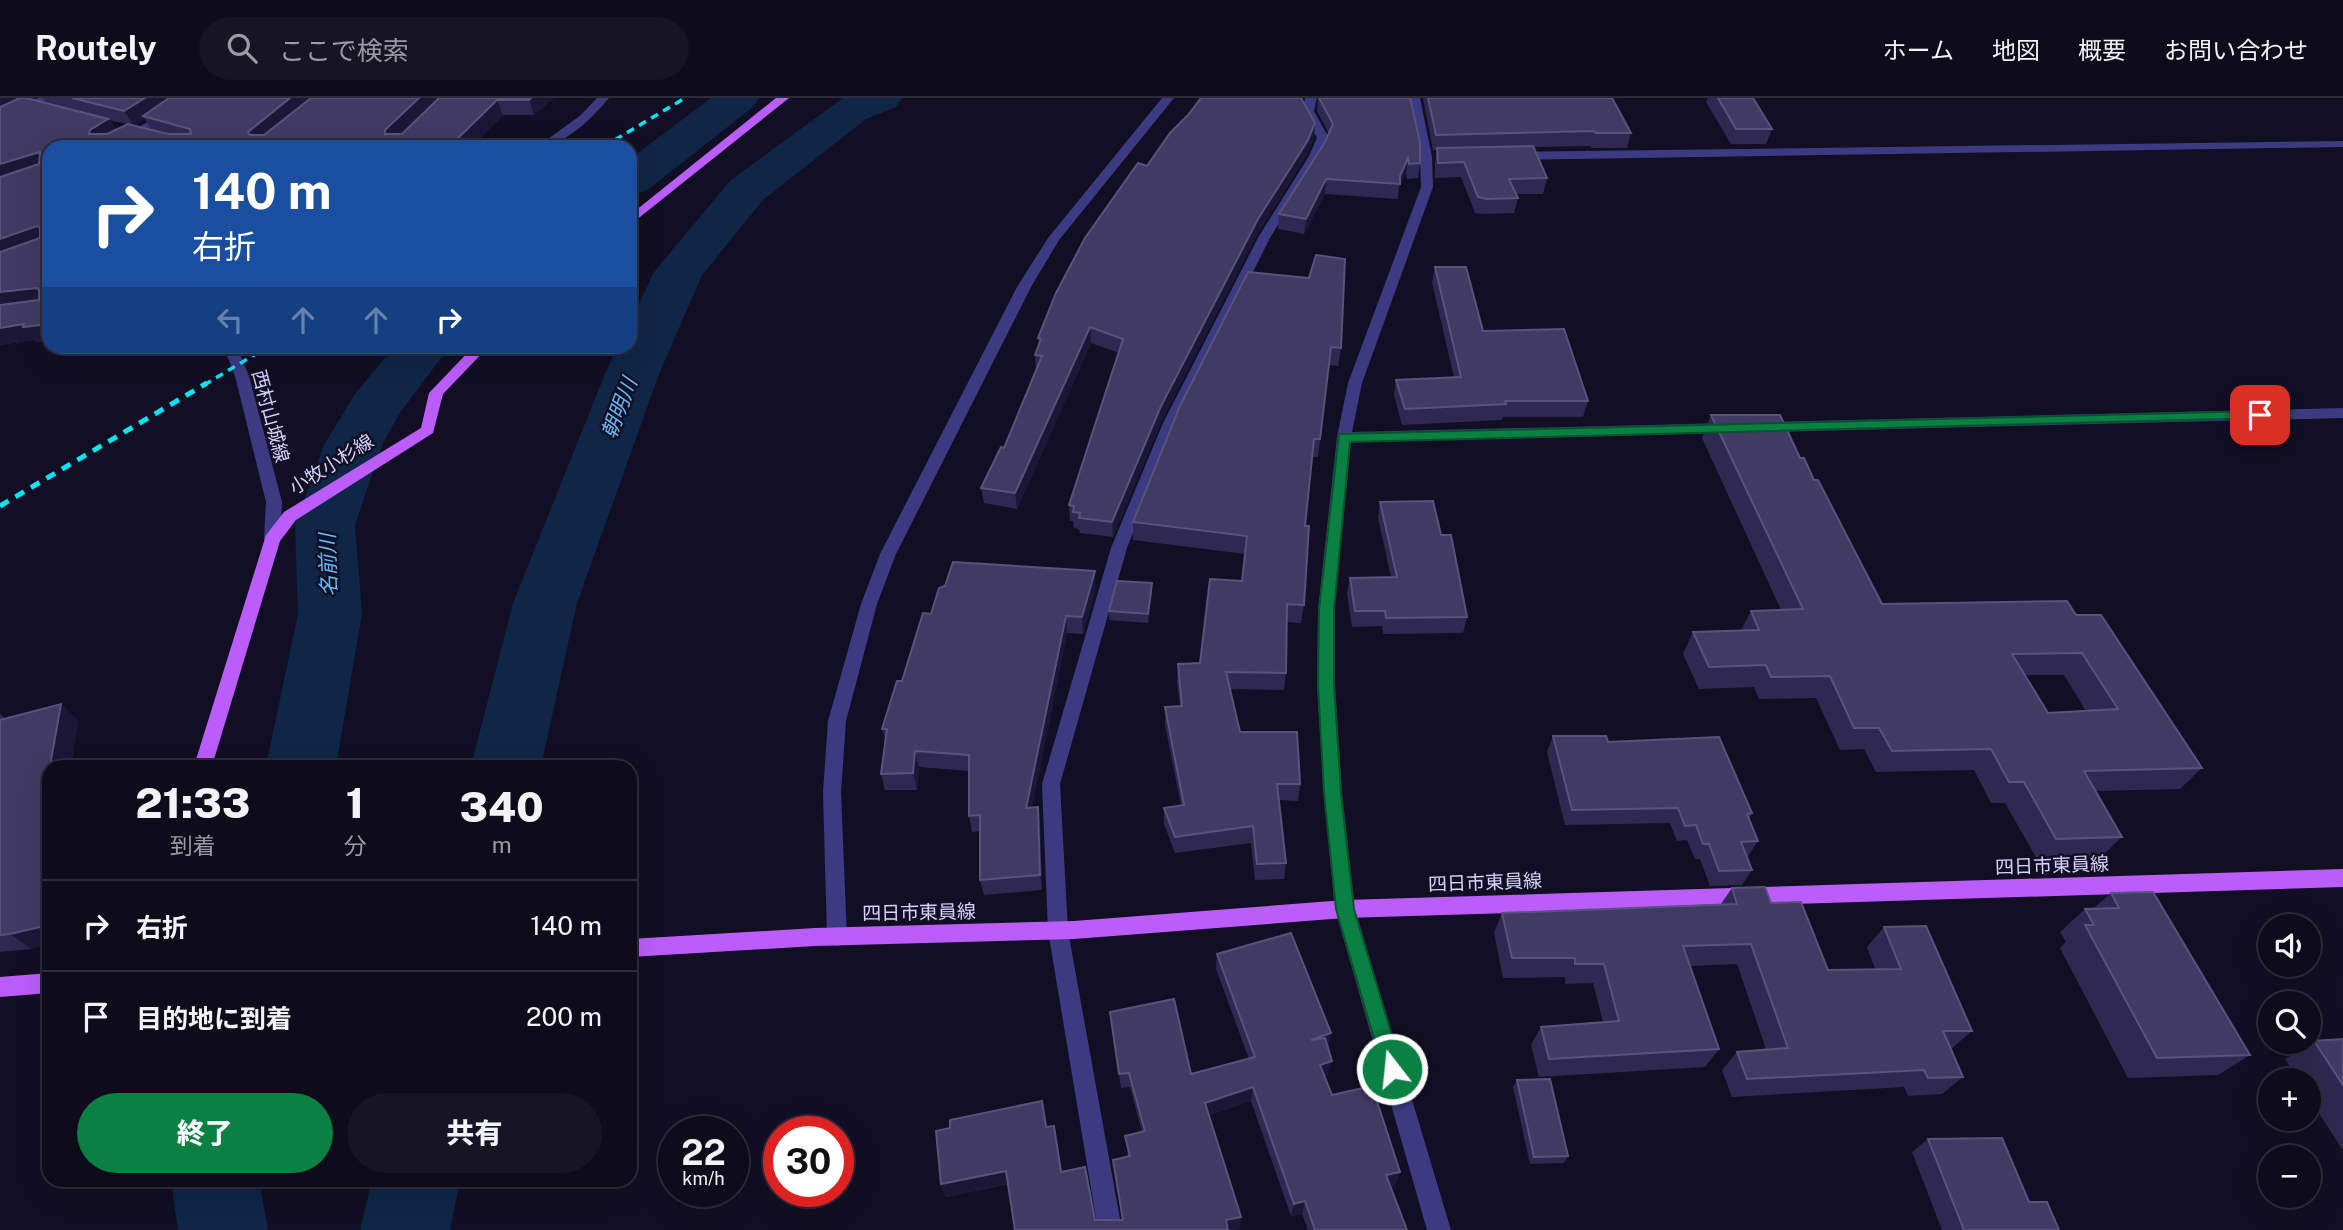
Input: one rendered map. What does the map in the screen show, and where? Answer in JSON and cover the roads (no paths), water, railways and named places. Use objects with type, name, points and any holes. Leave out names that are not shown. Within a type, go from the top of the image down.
[{"type":"main road","points":[[637,215],[783,98]]},
{"type":"main road","name":"小牧小杉線","points":[[205,760],[272,540],[290,516],[428,430],[436,393],[473,354]]},
{"type":"main road","name":"四日市東員線","points":[[637,948],[815,937],[1058,931],[1345,909],[2343,878]]},
{"type":"main road","points":[[0,987],[42,984]]},
{"type":"street","points":[[121,140],[189,98]]},
{"type":"street","points":[[553,140],[585,117],[603,98]]},
{"type":"street","points":[[837,937],[832,792],[837,721],[869,604],[888,554],[1024,287],[1054,238],[1168,98]]},
{"type":"street","points":[[1110,1230],[1058,931],[1051,784],[1119,548],[1170,423],[1265,236],[1315,156],[1323,138],[1308,111],[1311,98]]},
{"type":"street","points":[[1414,98],[1433,157],[1427,187],[1355,383],[1344,437],[1326,610],[1326,685],[1333,793],[1345,909],[1439,1230]]},
{"type":"street","points":[[0,121],[32,106],[46,104]]},
{"type":"street","points":[[123,129],[159,138]]},
{"type":"street","points":[[1496,156],[2343,144]]},
{"type":"street","name":"西村山城線","points":[[233,354],[242,376],[274,502],[272,540]]},
{"type":"street","points":[[1344,437],[2343,413]]},
{"type":"waterway","name":"名前川","points":[[637,176],[738,98]]},
{"type":"waterway","name":"朝明川","points":[[507,760],[545,603],[632,374],[679,272],[747,190],[851,110],[881,98]]},
{"type":"waterway","name":"名前川","points":[[302,760],[330,614],[325,525],[353,445],[375,407],[418,354]]},
{"type":"waterway","name":"名前川","points":[[216,1187],[223,1230]]},
{"type":"waterway","name":"朝明川","points":[[405,1230],[414,1187]]},
{"type":"railway","points":[[615,140],[685,98]]},
{"type":"railway","points":[[204,385],[256,354]]},
{"type":"railway","points":[[0,506],[207,383]]}]
